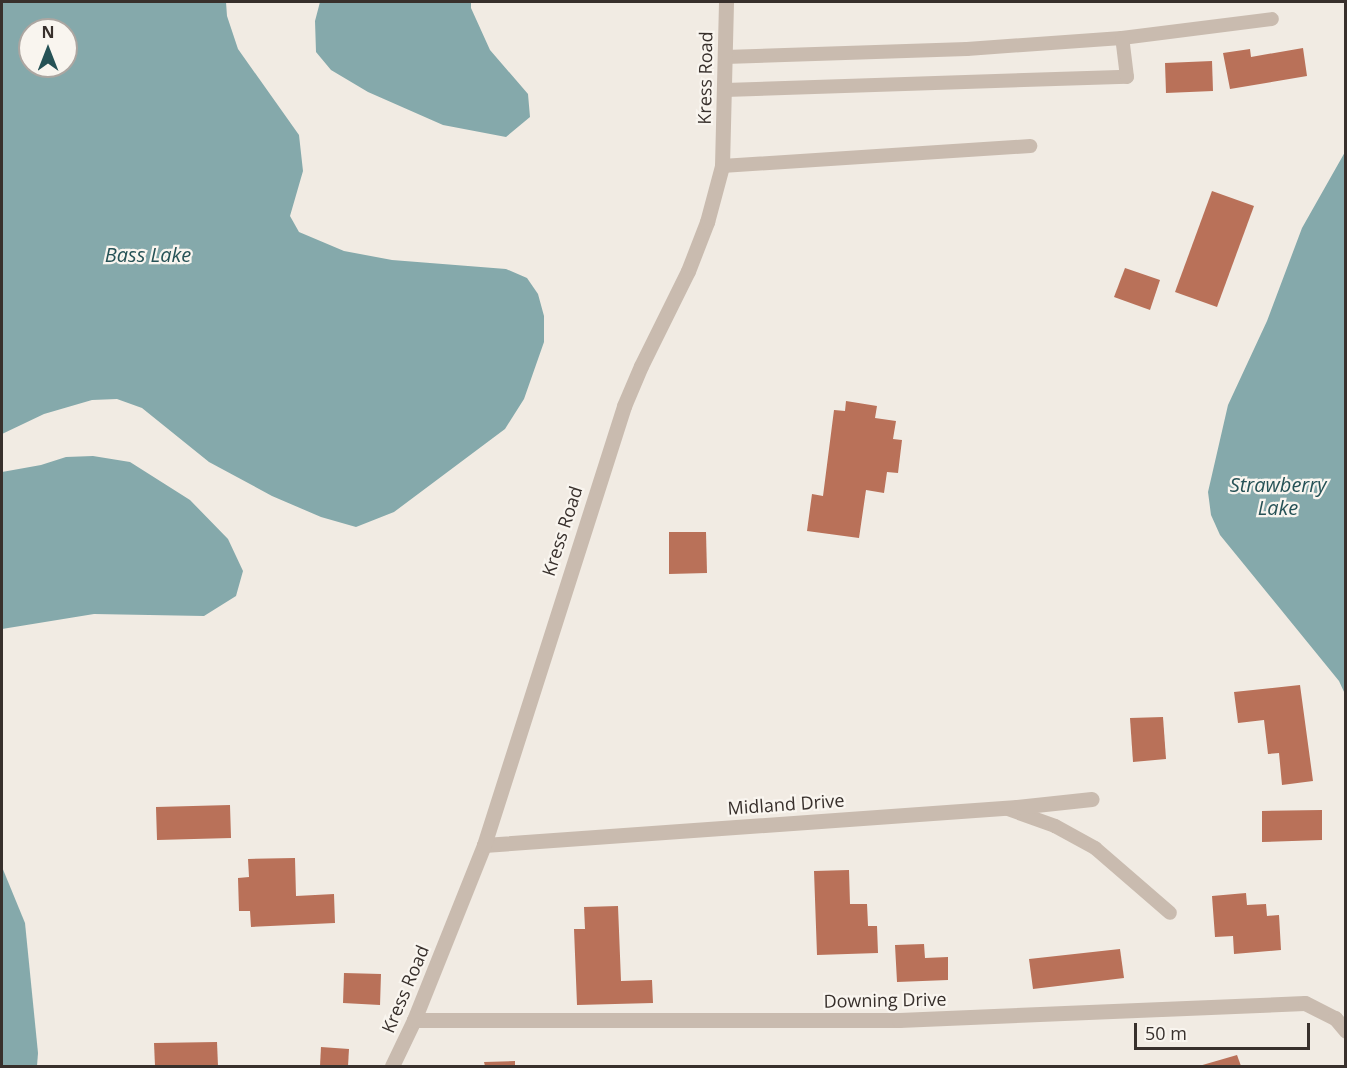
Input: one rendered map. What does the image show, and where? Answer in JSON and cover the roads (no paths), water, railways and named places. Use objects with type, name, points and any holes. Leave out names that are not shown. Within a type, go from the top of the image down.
[{"type":"street","name":"Kress Road","points":[[392,1066],[414,1020],[484,845],[624,406],[640,366],[688,271],[707,222],[722,166],[726,2]]},
{"type":"street","name":"Midland Drive","points":[[484,845],[1005,808],[1092,799]]},
{"type":"street","name":"Downing Drive","points":[[414,1020],[899,1020],[1305,1003],[1335,1018],[1346,1031]]},
{"type":"lane","points":[[725,57],[924,52],[1122,38],[1272,19]]},
{"type":"lane","points":[[725,90],[1127,77],[1122,38]]},
{"type":"lane","points":[[722,166],[1030,146]]},
{"type":"lane","points":[[1005,808],[1055,826],[1095,848],[1170,913]]},
{"type":"water","name":"Bass Lake","points":[[2,2],[226,2],[227,16],[238,49],[299,135],[303,171],[290,216],[299,232],[344,251],[392,260],[506,269],[527,278],[538,294],[544,316],[544,342],[524,399],[505,429],[394,512],[356,527],[321,517],[272,496],[209,462],[142,408],[117,399],[92,400],[44,414],[2,434]]},
{"type":"water","points":[[320,2],[471,2],[471,8],[490,50],[528,94],[530,117],[506,137],[443,125],[368,92],[331,70],[316,52],[315,21]]},
{"type":"water","name":"Strawberry Lake","points":[[1345,152],[1345,694],[1339,681],[1220,535],[1211,515],[1208,492],[1228,405],[1267,321],[1302,228]]},
{"type":"water","points":[[93,456],[130,462],[190,500],[228,539],[243,571],[236,596],[204,616],[94,614],[2,629],[2,472],[41,465],[66,457]]},
{"type":"water","points":[[2,867],[25,923],[38,1053],[37,1066],[2,1066]]}]
